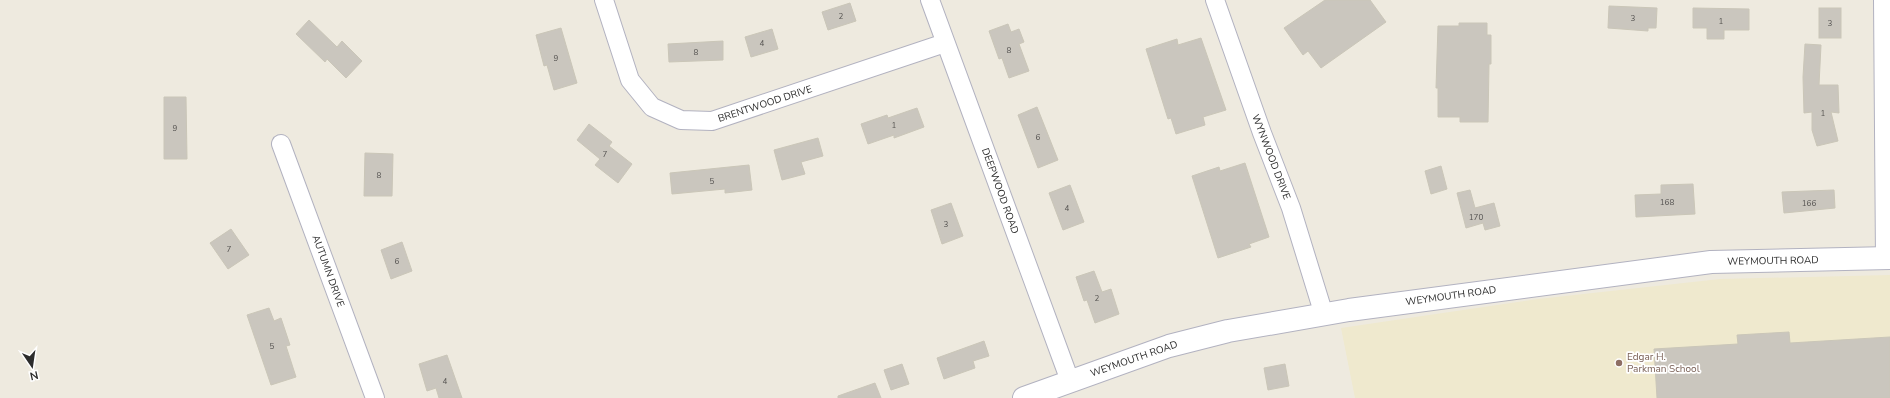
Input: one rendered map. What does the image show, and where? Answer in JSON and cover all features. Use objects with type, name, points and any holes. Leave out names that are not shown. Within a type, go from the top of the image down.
[{"type":"street","name":"BRENTWOOD DRIVE","points":[[604,0],[630,80],[652,107],[681,120],[712,121],[945,44]]},
{"type":"street","name":"DEEPWOOD ROAD","points":[[930,0],[1070,381]]},
{"type":"street","name":"WYNWOOD DRIVE","points":[[1215,0],[1262,133],[1291,208],[1324,315]]},
{"type":"street","points":[[1883,0],[1887,258]]},
{"type":"street","name":"AUTUMN DRIVE","points":[[280,144],[375,398]]},
{"type":"street","name":"WEYMOUTH ROAD","points":[[1024,398],[1169,346],[1228,330],[1586,277],[1711,262],[1887,258]]},
{"type":"shaded area","name":"Edgar H. Parkman School","points":[[1890,275],[1890,398],[1355,398],[1341,328],[1538,299],[1720,279]]},
{"type":"building","points":[[1325,0],[1370,0],[1386,22],[1321,68],[1308,51],[1303,55],[1284,28]]},
{"type":"building","points":[[850,3],[856,21],[828,30],[822,12]]},
{"type":"building","points":[[1609,6],[1657,8],[1656,28],[1648,28],[1648,31],[1608,28]]},
{"type":"building","points":[[1693,8],[1749,9],[1749,30],[1724,30],[1724,39],[1707,39],[1707,28],[1693,28]]},
{"type":"building","points":[[1819,8],[1841,8],[1841,38],[1819,38]]},
{"type":"building","points":[[309,20],[337,47],[342,41],[362,61],[346,78],[327,59],[325,62],[296,34]]},
{"type":"building","points":[[1459,23],[1487,23],[1487,35],[1491,35],[1488,122],[1460,122],[1460,117],[1438,117],[1438,88],[1436,88],[1438,26],[1459,26]]},
{"type":"building","points":[[1008,24],[1011,32],[1019,29],[1024,42],[1019,44],[1029,71],[1009,78],[1002,58],[999,59],[989,31]]},
{"type":"building","points":[[561,28],[577,83],[554,90],[547,65],[544,66],[536,35]]},
{"type":"building","points":[[772,29],[778,49],[751,57],[745,37]]},
{"type":"building","points":[[1201,38],[1226,110],[1203,117],[1205,125],[1176,134],[1171,118],[1168,119],[1146,49],[1177,39],[1178,45]]},
{"type":"building","points":[[723,41],[723,60],[669,62],[668,44]]},
{"type":"building","points":[[1805,44],[1821,45],[1819,85],[1838,85],[1839,113],[1831,112],[1838,141],[1817,146],[1812,130],[1812,112],[1804,113],[1803,77]]},
{"type":"building","points":[[164,97],[186,97],[187,159],[164,159]]},
{"type":"building","points":[[1037,107],[1058,160],[1038,168],[1018,115]]},
{"type":"building","points":[[917,108],[924,127],[894,138],[894,135],[868,144],[861,124],[887,115],[888,118]]},
{"type":"building","points":[[589,124],[612,142],[609,146],[632,164],[618,183],[595,165],[600,159],[577,140]]},
{"type":"building","points":[[818,138],[823,156],[801,162],[805,174],[782,180],[774,150]]},
{"type":"building","points":[[365,153],[393,154],[392,196],[364,196]]},
{"type":"building","points":[[1245,163],[1269,237],[1249,244],[1251,247],[1218,258],[1192,176],[1219,167],[1220,171]]},
{"type":"building","points":[[749,165],[752,190],[725,193],[725,189],[672,194],[670,173]]},
{"type":"building","points":[[1441,166],[1447,189],[1431,194],[1425,171]]},
{"type":"building","points":[[1693,184],[1695,214],[1636,217],[1635,195],[1661,194],[1661,185]]},
{"type":"building","points":[[1070,185],[1084,222],[1063,230],[1049,193]]},
{"type":"building","points":[[1470,190],[1475,208],[1494,203],[1500,226],[1485,230],[1483,223],[1466,228],[1457,193]]},
{"type":"building","points":[[1834,190],[1835,208],[1784,213],[1782,192]]},
{"type":"building","points":[[951,203],[963,236],[942,244],[931,210]]},
{"type":"building","points":[[231,229],[249,255],[228,269],[210,243]]},
{"type":"building","points":[[402,242],[412,271],[391,279],[381,250]]},
{"type":"building","points":[[1094,271],[1102,292],[1111,289],[1119,314],[1095,323],[1087,300],[1084,301],[1076,277]]},
{"type":"building","points":[[269,308],[274,321],[281,318],[290,345],[286,346],[296,377],[271,385],[247,315]]},
{"type":"building","points":[[1789,332],[1790,343],[1890,337],[1890,398],[1657,398],[1654,349],[1738,344],[1737,335]]},
{"type":"building","points":[[984,341],[989,356],[973,361],[975,368],[944,379],[937,358]]},
{"type":"building","points":[[447,355],[462,398],[439,398],[436,388],[427,391],[419,364]]},
{"type":"building","points":[[902,364],[909,384],[891,390],[884,370]]},
{"type":"building","points":[[1285,364],[1289,386],[1268,390],[1264,368]]},
{"type":"building","points":[[875,383],[881,398],[838,398],[838,396]]},
{"type":"place","name":"Edgar H. Parkman School","points":[[1619,363]]}]
